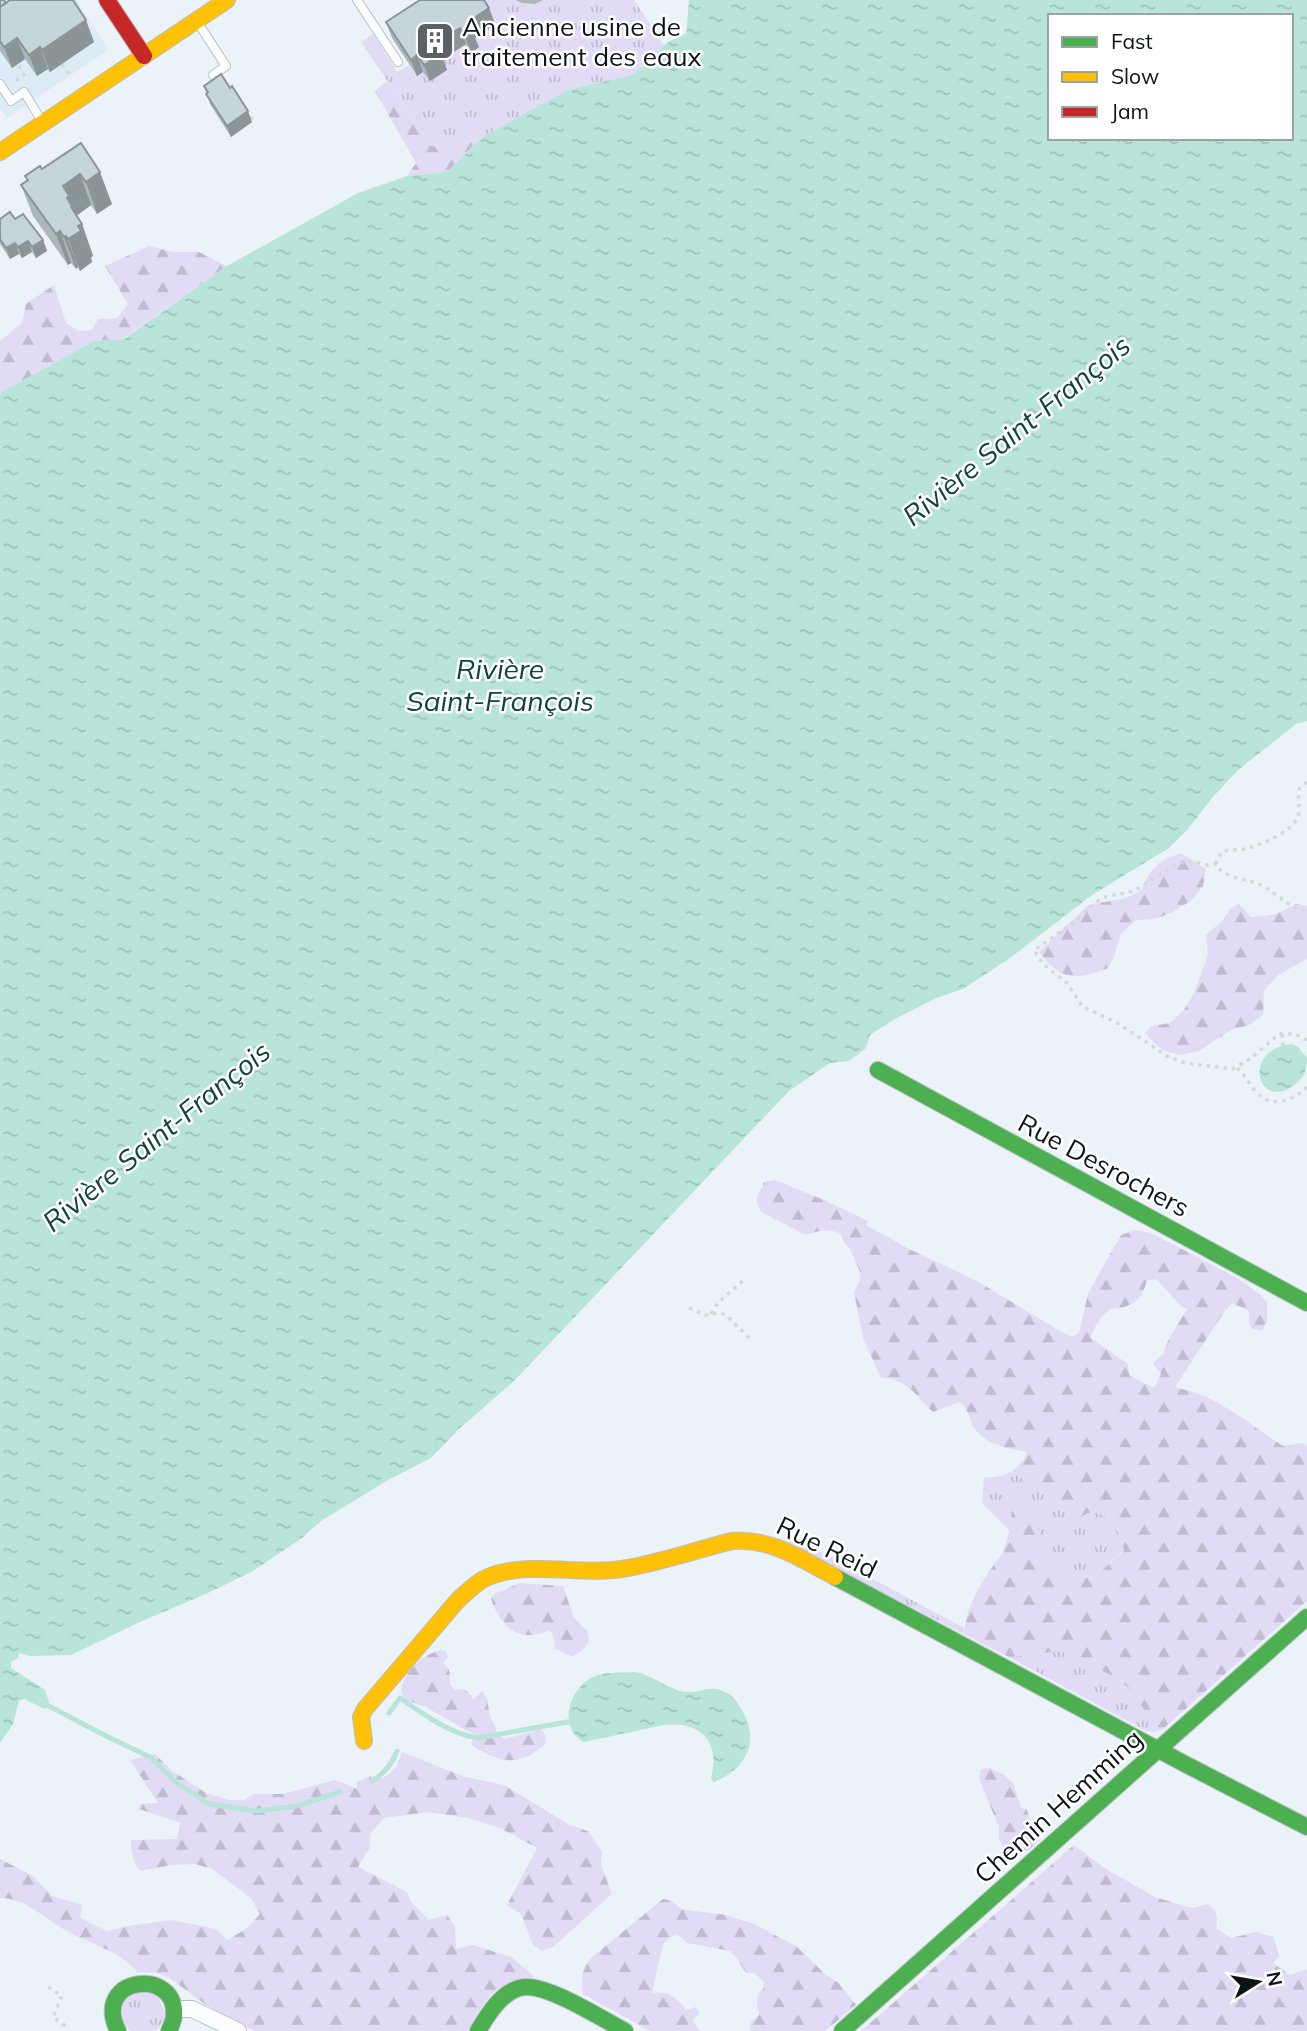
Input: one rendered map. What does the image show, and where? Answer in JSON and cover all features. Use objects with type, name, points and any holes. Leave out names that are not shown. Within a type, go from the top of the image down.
[{"type":"street","points":[[107,0],[144,56]]},
{"type":"street","points":[[0,152],[227,0]]},
{"type":"street","name":"Rue Desrochers","points":[[878,1070],[1307,1303]]},
{"type":"street","name":"Rue Reid","points":[[364,1741],[361,1717],[365,1709],[458,1601],[474,1585],[486,1578],[516,1571],[596,1572],[620,1569],[743,1539],[766,1542],[781,1548],[1307,1827]]},
{"type":"street","name":"Chemin Hemming","points":[[842,2031],[1307,1617]]},
{"type":"street","points":[[118,2031],[113,2022],[113,2008],[118,1995],[130,1985],[144,1982],[157,1986],[168,1995],[174,2009],[173,2023],[169,2031]]},
{"type":"street","points":[[478,2031],[499,2001],[526,1987],[547,1992],[625,2031]]},
{"type":"street","points":[[174,2009],[192,2009],[238,2031]]},
{"type":"lane","points":[[357,0],[398,62]]},
{"type":"lane","points":[[196,20],[226,66],[213,75]]},
{"type":"lane","points":[[381,36],[391,29]]},
{"type":"lane","points":[[2,86],[11,100],[24,92],[43,123]]},
{"type":"path","points":[[2,86],[24,75],[18,64]]},
{"type":"path","points":[[62,64],[71,78]]},
{"type":"path","points":[[250,119],[256,115]]},
{"type":"path","points":[[1307,782],[1299,789],[1299,816],[1294,824],[1260,844],[1223,851],[1218,856],[1217,864],[1218,868],[1226,873],[1258,884],[1291,906],[1307,911]]},
{"type":"path","points":[[1217,864],[1208,865],[1187,860],[1176,864],[1134,891],[1105,897],[1034,950],[1043,964],[1067,983],[1082,1006],[1119,1024],[1169,1057],[1185,1063],[1232,1069],[1262,1049],[1272,1038],[1282,1034],[1296,1034],[1307,1040]]},
{"type":"path","points":[[1282,1034],[1283,1046]]},
{"type":"path","points":[[1236,1067],[1259,1095],[1277,1102],[1294,1098],[1306,1090]]},
{"type":"path","points":[[712,1314],[718,1303],[735,1291],[745,1278]]},
{"type":"path","points":[[718,1303],[722,1314]]},
{"type":"path","points":[[689,1308],[705,1315],[726,1315],[752,1341]]},
{"type":"path","points":[[48,1987],[62,1996],[53,2017],[67,2027]]},
{"type":"shaded area","points":[[36,0],[76,0],[107,51],[7,118],[0,108],[0,24]]},
{"type":"green space","points":[[479,0],[516,0],[529,4],[545,0],[634,0],[664,45],[632,75],[568,90],[480,139],[452,147],[431,146],[361,42],[373,34],[397,72],[409,65],[417,76],[466,44],[471,52],[479,47],[473,39]]},
{"type":"green space","points":[[387,81],[431,146],[452,147],[480,139],[447,172],[407,176],[416,163],[375,91]]},
{"type":"green space","points":[[149,246],[173,252],[199,252],[227,266],[123,339],[94,341],[0,393],[0,341],[22,323],[26,304],[54,285],[66,323],[78,331],[92,330],[98,319],[117,318],[128,304],[105,266]]},
{"type":"green space","points":[[1181,853],[1206,869],[1203,886],[1192,900],[1171,913],[1155,919],[1136,920],[1121,934],[1108,968],[1087,975],[1070,976],[1055,969],[1039,952],[1088,905],[1126,898],[1141,891],[1156,866]]},
{"type":"green space","points":[[1239,904],[1251,917],[1275,914],[1296,904],[1307,906],[1307,959],[1278,975],[1264,991],[1263,1015],[1249,1025],[1231,1030],[1199,1051],[1181,1055],[1164,1051],[1146,1032],[1152,1026],[1170,1023],[1184,1010],[1194,993],[1208,955],[1206,935],[1222,921],[1231,908]]},
{"type":"green space","points":[[775,1180],[868,1221],[866,1225],[977,1281],[1072,1337],[1079,1333],[1088,1294],[1121,1235],[1135,1230],[1151,1233],[1239,1279],[1261,1295],[1267,1303],[1267,1321],[1262,1331],[1252,1329],[1249,1311],[1232,1303],[1175,1387],[1213,1400],[1283,1446],[1303,1443],[1307,1446],[1307,1601],[1163,1729],[1157,1727],[1121,1681],[1083,1660],[1061,1651],[1009,1657],[965,1635],[973,1600],[1005,1546],[1012,1508],[1034,1513],[1045,1564],[1051,1569],[1082,1578],[1094,1577],[1124,1551],[1120,1538],[1113,1524],[1102,1515],[1089,1513],[1079,1518],[1069,1515],[1013,1471],[1023,1461],[1027,1452],[1004,1447],[983,1437],[973,1426],[963,1404],[960,1402],[933,1412],[904,1385],[881,1378],[863,1338],[854,1292],[860,1280],[860,1272],[850,1249],[841,1234],[819,1231],[806,1235],[761,1212],[756,1200],[764,1182]],"holes":[[[1156,1279],[1187,1309],[1166,1344],[1164,1353],[1153,1363],[1161,1374],[1154,1388],[1129,1375],[1128,1364],[1091,1338],[1104,1315],[1112,1309],[1135,1301],[1147,1281]]]},
{"type":"green space","points":[[1013,1471],[1069,1515],[1079,1518],[1088,1513],[1096,1513],[1108,1519],[1117,1530],[1124,1550],[1094,1577],[1082,1578],[1051,1569],[1045,1564],[1043,1545],[1012,1508],[1010,1531],[982,1503],[984,1478]]},
{"type":"green space","points":[[790,1538],[845,1564],[964,1628],[965,1635],[787,1542]]},
{"type":"green space","points":[[520,1583],[563,1586],[574,1618],[588,1632],[589,1640],[585,1648],[572,1657],[554,1648],[555,1641],[550,1630],[524,1635],[505,1624],[491,1599],[494,1594]]},
{"type":"green space","points":[[446,1651],[448,1657],[443,1663],[449,1670],[450,1684],[455,1690],[464,1689],[473,1700],[482,1691],[485,1694],[497,1734],[505,1739],[541,1729],[546,1744],[536,1752],[517,1760],[500,1759],[471,1745],[474,1735],[426,1707],[406,1700],[401,1692],[405,1678],[427,1655]]},
{"type":"green space","points":[[1061,1651],[1096,1666],[1121,1682],[1136,1697],[1157,1727],[1163,1729],[1146,1731],[1009,1657]]},
{"type":"green space","points":[[402,1752],[462,1776],[504,1785],[570,1825],[588,1831],[602,1852],[601,1865],[612,1894],[553,1947],[542,1951],[533,1945],[521,1914],[507,1905],[537,1848],[500,1828],[468,1818],[427,1812],[384,1818],[371,1833],[369,1849],[358,1867],[407,1892],[412,1903],[429,1920],[447,1915],[455,1926],[456,1949],[473,1945],[511,1957],[535,1977],[500,1988],[486,2001],[468,2031],[254,2031],[206,2005],[171,1979],[157,1973],[137,1972],[122,1958],[67,1931],[27,1905],[0,1898],[0,1859],[33,1876],[52,1896],[82,1905],[80,1918],[107,1931],[172,1920],[216,1929],[227,1940],[246,1929],[260,1914],[251,1898],[212,1869],[195,1864],[140,1871],[136,1864],[131,1840],[177,1839],[180,1823],[139,1809],[140,1804],[158,1803],[130,1760],[155,1754],[171,1770],[206,1793],[230,1800],[244,1800],[254,1794],[283,1794],[335,1780],[357,1789],[357,1782],[370,1776],[375,1781],[390,1773],[396,1767]]},
{"type":"green space","points":[[990,1768],[1013,1783],[1021,1807],[1027,1810],[1032,1826],[1041,1829],[1041,1839],[1029,1850],[1014,1854],[1004,1848],[999,1839],[999,1827],[979,1779],[981,1769]]},
{"type":"green space","points":[[1074,1845],[1106,1869],[1155,1897],[1192,1908],[1208,1904],[1216,1912],[1217,1929],[1231,1938],[1256,1932],[1274,1937],[1279,1956],[1273,1963],[1290,1975],[1307,1969],[1307,2031],[861,2031]]},
{"type":"green space","points":[[663,1899],[671,1900],[681,1909],[726,1915],[754,1924],[796,1946],[825,1974],[839,1983],[856,2005],[825,2031],[750,2031],[751,2022],[759,2015],[757,2000],[764,1988],[763,1981],[755,1973],[746,1973],[730,1951],[687,1943],[675,1935],[663,1945],[652,1993],[671,1996],[686,2010],[696,2007],[700,2014],[692,2020],[700,2031],[650,2031],[583,1994],[583,1974],[592,1957]]},
{"type":"green space","points":[[135,1992],[156,1994],[166,2014],[156,2031],[131,2031],[125,2024],[122,2018],[123,2002]]},
{"type":"water","name":"Rivière Saint-François","points":[[689,0],[1307,0],[1307,721],[1296,724],[1237,771],[1169,848],[1092,895],[1010,958],[963,989],[936,998],[895,1019],[870,1035],[866,1048],[849,1061],[830,1063],[789,1091],[515,1380],[459,1429],[431,1458],[388,1480],[321,1521],[302,1538],[253,1571],[208,1593],[71,1655],[30,1656],[19,1653],[18,1658],[11,1662],[11,1668],[45,1690],[49,1702],[45,1709],[24,1699],[19,1701],[13,1724],[0,1743],[0,393],[94,341],[124,339],[227,266],[358,193],[407,176],[447,172],[480,139],[568,90],[632,75],[664,45],[686,34]]},
{"type":"water","points":[[1292,1044],[1307,1058],[1304,1074],[1293,1086],[1281,1092],[1270,1091],[1263,1085],[1260,1066],[1266,1056],[1276,1048]]},
{"type":"water","points":[[635,1672],[685,1692],[716,1689],[732,1697],[744,1714],[750,1736],[746,1755],[734,1771],[714,1782],[711,1778],[713,1754],[710,1744],[705,1736],[688,1726],[664,1725],[584,1742],[576,1736],[571,1728],[569,1710],[583,1684],[601,1674]]},
{"type":"building","points":[[10,0],[73,0],[86,20],[42,50],[40,47],[29,55],[17,38],[4,47],[0,41],[0,7]]},
{"type":"building","name":"Ancienne usine de traitement des eaux","points":[[420,0],[484,0],[489,8],[468,22],[473,31],[465,36],[460,28],[434,44],[441,54],[424,65],[417,55],[411,60],[386,22]]},
{"type":"building","points":[[221,74],[248,111],[227,126],[206,94],[208,92],[204,86]]},
{"type":"building","points":[[81,143],[100,172],[86,182],[80,174],[63,186],[71,207],[82,224],[78,226],[81,231],[68,239],[60,231],[56,234],[21,185],[28,180],[25,176],[40,166],[42,169]]},
{"type":"building","points":[[10,212],[15,219],[23,214],[43,240],[32,247],[28,241],[18,247],[15,243],[6,248],[0,239],[0,219]]},
{"type":"waterway","points":[[389,1713],[400,1698],[447,1728],[478,1738],[573,1721]]},
{"type":"waterway","points":[[43,1703],[150,1757],[177,1783],[209,1804],[257,1811],[297,1806],[340,1792]]},
{"type":"waterway","points":[[372,1781],[387,1768],[397,1751]]},
{"type":"traffic: fast","points":[[878,1070],[1307,1303]]},
{"type":"traffic: fast","points":[[835,1577],[1307,1827]]},
{"type":"traffic: fast","points":[[842,2031],[1307,1617]]},
{"type":"traffic: fast","points":[[118,2031],[113,2013],[116,1999],[125,1989],[137,1984],[150,1984],[163,1990],[171,2000],[174,2017],[169,2031]]},
{"type":"traffic: fast","points":[[478,2031],[503,1997],[525,1987],[548,1991],[625,2031]]},
{"type":"traffic: slow","points":[[0,152],[227,0]]},
{"type":"traffic: slow","points":[[364,1741],[361,1717],[365,1709],[458,1600],[488,1577],[520,1570],[622,1569],[732,1541],[773,1546],[835,1577]]},
{"type":"traffic: jam","points":[[107,0],[144,56]]},
{"type":"place","name":"Ancienne usine de traitement des eaux","points":[[435,41]]}]
